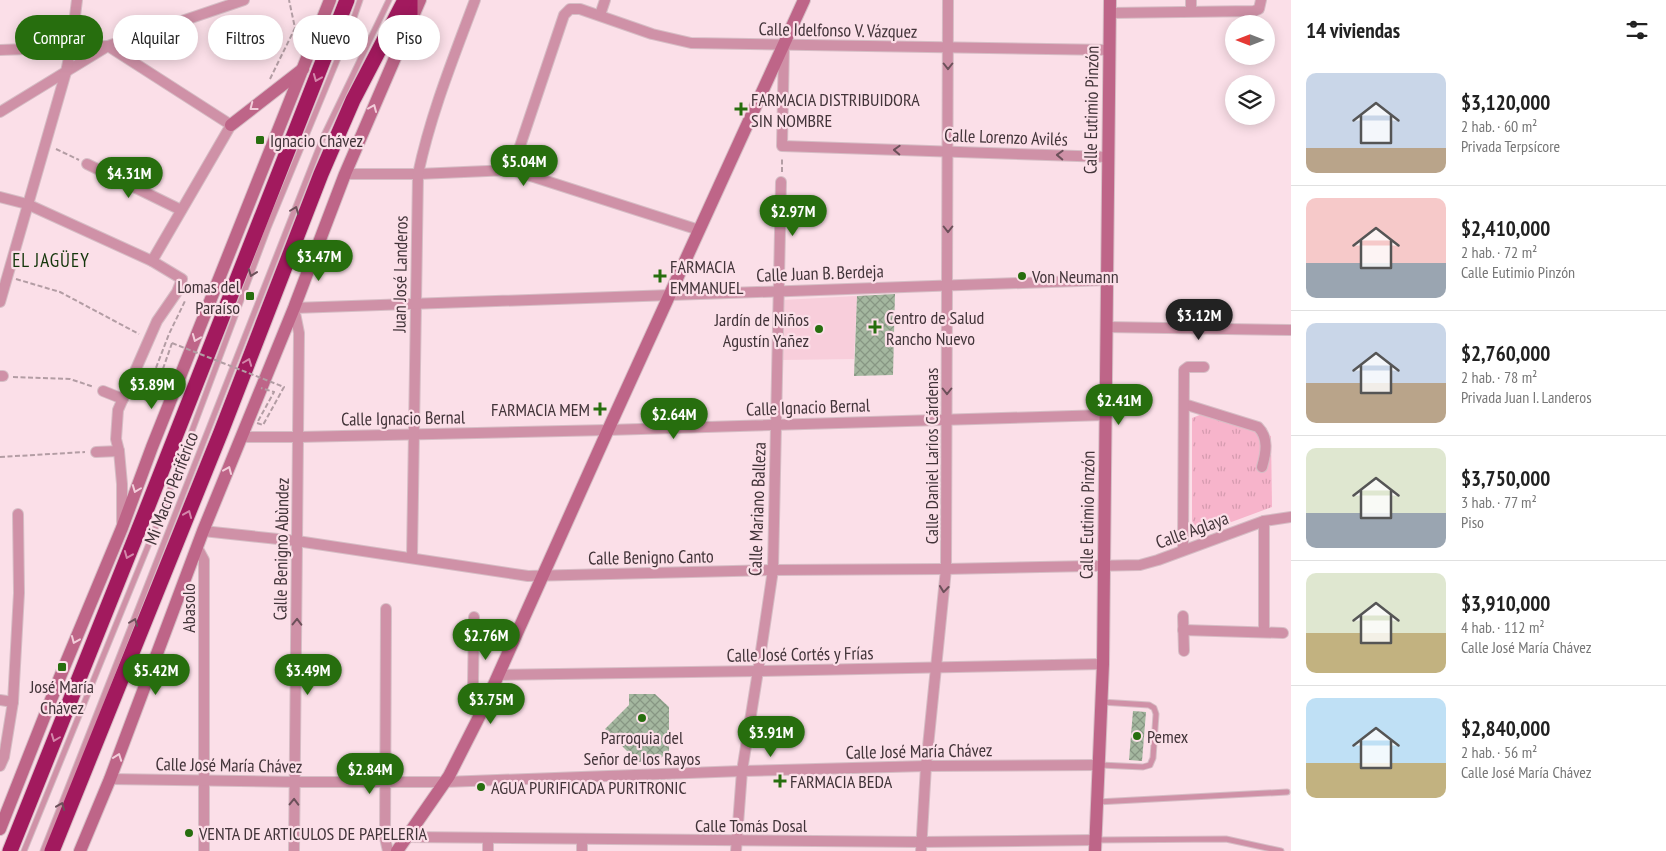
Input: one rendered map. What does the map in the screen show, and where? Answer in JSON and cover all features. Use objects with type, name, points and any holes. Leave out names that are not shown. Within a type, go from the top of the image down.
[{"type":"highway","points":[[10,851],[347,0]]},
{"type":"highway","points":[[52,851],[221,432],[321,174],[353,100],[405,0]]},
{"type":"highway","points":[[410,0],[410,15]]},
{"type":"street","points":[[76,15],[78,0]]},
{"type":"street","points":[[0,112],[108,46],[244,0]]},
{"type":"street","points":[[0,829],[122,528],[330,0]]},
{"type":"street","points":[[413,15],[420,0]]},
{"type":"street","name":"Juan José Landeros","points":[[412,558],[418,174],[435,105],[475,0]]},
{"type":"street","points":[[600,15],[605,0]]},
{"type":"street","points":[[397,851],[445,782],[483,709],[804,0]]},
{"type":"street","name":"Calle Daniel Larios Cárdenas","points":[[921,847],[926,766],[946,569],[948,0]]},
{"type":"street","points":[[1191,0],[1191,12]]},
{"type":"street","points":[[1110,6],[1191,12],[1254,10],[1260,4]]},
{"type":"street","name":"Calle Eutimio Pinzón","points":[[1095,845],[1104,566],[1110,6]]},
{"type":"street","name":"Calle Idelfonso V. Vázquez","points":[[512,170],[564,15],[570,9],[580,9],[652,34],[691,44],[1110,50]]},
{"type":"street","points":[[782,146],[784,45]]},
{"type":"street","points":[[103,46],[108,46],[231,125]]},
{"type":"street","points":[[0,50],[15,50]]},
{"type":"street","points":[[0,302],[68,60]]},
{"type":"street","points":[[80,851],[110,779],[202,531],[262,388],[345,174],[394,60]]},
{"type":"street","points":[[152,261],[231,125],[303,69]]},
{"type":"street","name":"Calle Lorenzo Avilés","points":[[782,146],[1108,157]]},
{"type":"street","points":[[87,164],[181,210]]},
{"type":"street","points":[[345,174],[418,174],[512,170],[699,230]]},
{"type":"street","name":"Calle Mariano Balleza","points":[[736,846],[742,771],[773,570],[782,182]]},
{"type":"street","points":[[0,197],[27,204],[152,261],[182,280],[177,292],[157,321],[118,410],[116,439],[122,484],[122,528]]},
{"type":"street","name":"Calle Juan B. Berdeja","points":[[294,308],[1107,280]]},
{"type":"street","name":"Calle Benigno Abùndez","points":[[294,308],[299,333],[294,851]]},
{"type":"street","points":[[1106,328],[1291,330]]},
{"type":"street","points":[[1183,550],[1184,370],[1188,367],[1204,367]]},
{"type":"street","points":[[103,390],[123,398]]},
{"type":"street","points":[[1184,404],[1258,427],[1265,437],[1265,456],[1262,467]]},
{"type":"street","name":"Calle Ignacio Bernal","points":[[242,437],[608,430],[1106,415]]},
{"type":"street","points":[[96,452],[119,451]]},
{"type":"street","points":[[0,766],[4,757],[13,702],[19,593],[18,514]]},
{"type":"street","name":"Calle Aglaya","points":[[1104,566],[1140,564],[1158,560],[1264,521],[1291,517]]},
{"type":"street","points":[[1264,521],[1264,632]]},
{"type":"street","name":"Calle Benigno Canto","points":[[202,531],[298,541],[528,576],[773,570],[1104,566]]},
{"type":"street","name":"Abasolo","points":[[197,547],[204,560],[204,851]]},
{"type":"street","points":[[386,609],[385,838],[388,851]]},
{"type":"street","points":[[1183,616],[1184,650]]},
{"type":"street","points":[[474,617],[473,684],[483,709]]},
{"type":"street","points":[[1183,630],[1282,633]]},
{"type":"street","points":[[60,677],[94,639]]},
{"type":"street","name":"Calle José Cortés y Frías","points":[[498,675],[1102,664]]},
{"type":"street","points":[[0,700],[13,702]]},
{"type":"street","name":"Calle José María Chávez","points":[[110,779],[445,782],[926,766],[1098,765]]},
{"type":"street","name":"Calle Tomás Dosal","points":[[407,837],[582,839],[736,846],[921,847],[1095,845]]},
{"type":"street","points":[[488,838],[488,851]]},
{"type":"street","points":[[582,839],[582,851]]},
{"type":"lane","name":"Mi Macro Periférico","points":[[24,851],[159,519],[268,228],[350,29],[360,0]]},
{"type":"lane","name":"Mi Macro Periférico","points":[[43,851],[324,135],[389,0]]},
{"type":"lane","points":[[1098,765],[1144,767],[1150,765],[1153,758],[1156,714],[1154,708],[1149,705],[1101,702]]},
{"type":"lane","points":[[1097,802],[1287,792]]},
{"type":"lane","points":[[1095,845],[1226,839],[1280,851]]},
{"type":"path","points":[[270,79],[294,28],[288,0]]},
{"type":"path","points":[[44,143],[87,164]]},
{"type":"path","points":[[782,146],[782,182]]},
{"type":"path","points":[[7,277],[60,292],[149,339]]},
{"type":"path","points":[[188,294],[169,334],[144,399],[151,403],[172,344],[284,387],[263,425],[256,423],[274,392],[262,388]]},
{"type":"path","points":[[2,376],[70,379],[103,390]]},
{"type":"path","points":[[0,457],[96,452]]},
{"type":"shaded area","name":"Jardín de Niños Agustín Yañez","points":[[857,296],[854,359],[781,360],[783,300]]},
{"type":"green space","points":[[1202,414],[1271,436],[1272,507],[1199,534],[1192,530],[1192,418]]},
{"type":"building","name":"Centro de Salud Rancho Nuevo","points":[[895,294],[893,375],[854,376],[857,296]]},
{"type":"building","name":"Parroquia del Señor de los Rayos","points":[[629,694],[655,694],[669,707],[669,751],[656,762],[630,762],[630,754],[605,729],[629,705]]},
{"type":"building","name":"Pemex","points":[[1133,711],[1146,712],[1142,761],[1129,760]]},
{"type":"place","name":"FARMACIA DISTRIBUIDORA SIN NOMBRE","points":[[741,109]]},
{"type":"place","name":"Ignacio Chávez","points":[[260,140]]},
{"type":"place","name":"FARMACIA EMMANUEL","points":[[660,276]]},
{"type":"place","name":"Von Neumann","points":[[1022,276]]},
{"type":"place","name":"Lomas del Paraíso","points":[[250,296]]},
{"type":"place","name":"Centro de Salud Rancho Nuevo","points":[[875,327]]},
{"type":"place","name":"Jardín de Niños Agustín Yañez","points":[[819,329]]},
{"type":"place","name":"FARMACIA MEM","points":[[600,409]]},
{"type":"place","name":"José María Chávez","points":[[62,667]]},
{"type":"place","name":"Parroquia del Señor de los Rayos","points":[[642,718]]},
{"type":"place","name":"Pemex","points":[[1137,736]]},
{"type":"place","name":"FARMACIA BEDA","points":[[780,781]]},
{"type":"place","name":"AGUA PURIFICADA PURITRONIC","points":[[481,787]]},
{"type":"place","name":"VENTA DE ARTICULOS DE PAPELERIA","points":[[189,833]]},
{"type":"district","name":"EL JAGÜEY","points":[[51,260]]}]
